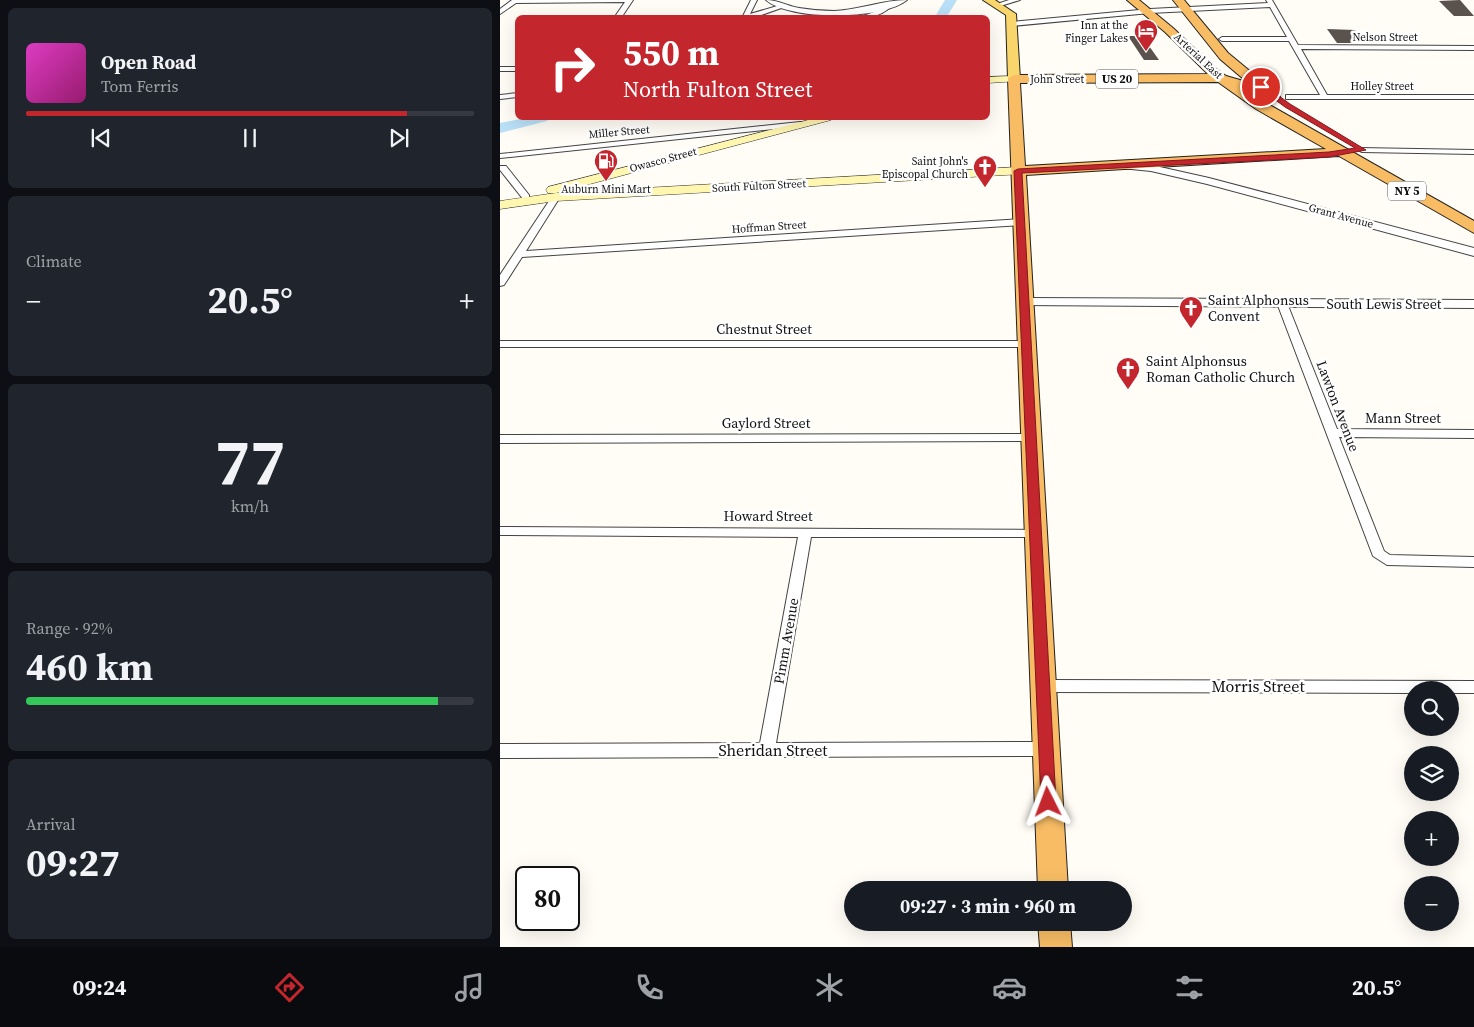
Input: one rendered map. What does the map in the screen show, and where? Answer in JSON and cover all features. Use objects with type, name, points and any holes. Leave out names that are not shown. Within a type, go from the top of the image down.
[{"type":"highway","name":"Arterial East","points":[[1132,0],[1147,11],[1220,78],[1261,106],[1340,153],[1474,228]]},
{"type":"highway","points":[[1182,4],[1224,56],[1274,97]]},
{"type":"highway","points":[[1220,78],[1249,86],[1274,97],[1362,150]]},
{"type":"highway","name":"John Street","points":[[1014,80],[1220,78]]},
{"type":"highway","points":[[1014,80],[1053,881]]},
{"type":"highway","points":[[1018,171],[1340,153],[1362,150]]},
{"type":"highway","name":"NY 5","points":[[1362,150],[1474,216]]},
{"type":"highway","points":[[1055,931],[1056,947]]},
{"type":"main road","points":[[990,80],[1014,80],[1011,14],[992,2]]},
{"type":"main road","name":"Owasco Street","points":[[500,204],[526,197],[554,193],[818,120]]},
{"type":"main road","name":"South Fulton Street","points":[[500,204],[554,193],[1018,171]]},
{"type":"street","points":[[500,12],[516,0],[630,0]]},
{"type":"street","points":[[619,15],[630,0]]},
{"type":"street","points":[[747,15],[754,0]]},
{"type":"street","points":[[770,0],[784,6],[832,12],[863,10],[903,0]]},
{"type":"street","points":[[992,2],[1017,0]]},
{"type":"street","points":[[1012,24],[1147,11],[1182,4],[1270,2],[1325,97]]},
{"type":"street","points":[[870,15],[884,10],[889,5]]},
{"type":"street","points":[[753,15],[784,6]]},
{"type":"street","points":[[1222,39],[1291,39]]},
{"type":"street","name":"Nelson Street","points":[[1296,47],[1474,48]]},
{"type":"street","points":[[500,69],[515,69]]},
{"type":"street","points":[[500,98],[515,96]]},
{"type":"street","name":"Holley Street","points":[[1289,97],[1474,97]]},
{"type":"street","name":"Miller Street","points":[[500,156],[800,124]]},
{"type":"street","points":[[1362,150],[1474,152]]},
{"type":"street","points":[[1196,161],[1186,166],[1186,170],[1209,181]]},
{"type":"street","points":[[1115,166],[1151,168],[1209,181]]},
{"type":"street","points":[[504,168],[526,197]]},
{"type":"street","name":"Grant Avenue","points":[[1209,181],[1474,252]]},
{"type":"street","points":[[500,283],[554,193]]},
{"type":"street","name":"Hoffman Street","points":[[519,254],[1022,222]]},
{"type":"street","name":"South Lewis Street","points":[[1025,302],[1474,304]]},
{"type":"street","name":"Lawton Avenue","points":[[1282,303],[1378,553],[1387,560],[1474,562]]},
{"type":"street","name":"Chestnut Street","points":[[500,344],[1027,344]]},
{"type":"street","name":"Mann Street","points":[[1332,433],[1474,434]]},
{"type":"street","name":"Gaylord Street","points":[[500,439],[1032,438]]},
{"type":"street","name":"Howard Street","points":[[500,531],[1036,533]]},
{"type":"street","name":"Pimm Avenue","points":[[767,750],[806,532]]},
{"type":"street","name":"Morris Street","points":[[1043,686],[1474,687]]},
{"type":"street","name":"Sheridan Street","points":[[500,751],[1046,749]]},
{"type":"building","points":[[1460,0],[1474,16],[1454,16],[1439,1]]},
{"type":"building","points":[[1327,29],[1355,30],[1365,43],[1337,43]]},
{"type":"building","name":"Inn at the Finger Lakes","points":[[1128,36],[1142,36],[1159,60],[1144,60]]},
{"type":"waterway","points":[[942,15],[951,0]]},
{"type":"waterway","points":[[500,128],[534,120]]},
{"type":"place","name":"Inn at the Finger Lakes","points":[[1146,52]]},
{"type":"place","name":"Auburn Mini Mart","points":[[606,182]]},
{"type":"place","name":"Saint John's Episcopal Church","points":[[985,188]]},
{"type":"place","name":"Saint Alphonsus Convent","points":[[1191,329]]},
{"type":"place","name":"Saint Alphonsus Roman Catholic Church","points":[[1128,390]]},
{"type":"route","points":[[1048,802],[1034,475],[1018,171],[1329,154],[1362,150],[1287,106],[1261,87]]}]
